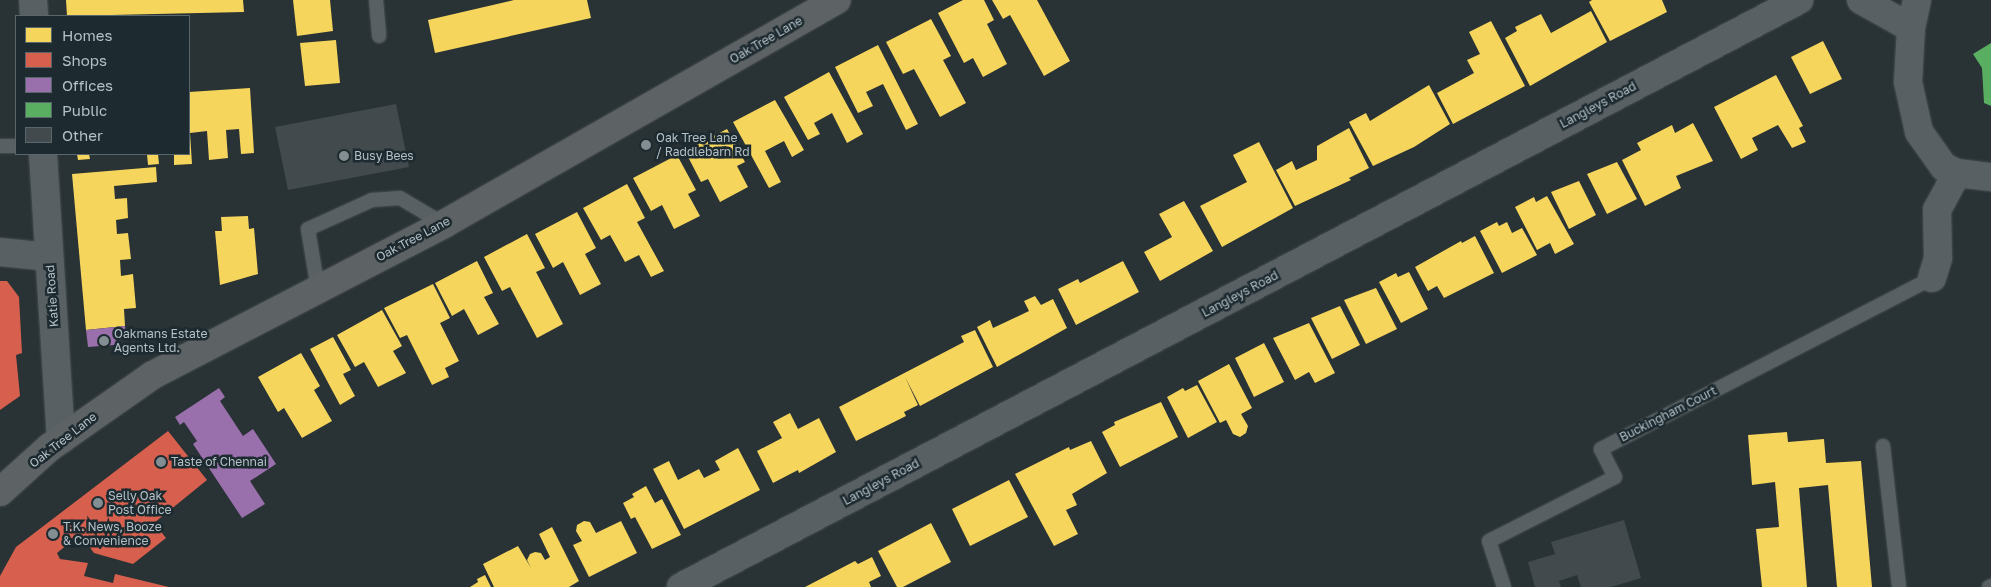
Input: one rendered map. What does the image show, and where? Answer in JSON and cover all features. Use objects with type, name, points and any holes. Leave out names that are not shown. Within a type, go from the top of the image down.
[{"type":"highway","name":"Oak Tree Lane","points":[[0,492],[61,439],[153,375],[444,224],[837,0]]},
{"type":"street","points":[[33,0],[34,15]]},
{"type":"street","name":"Langleys Road","points":[[681,587],[1799,0]]},
{"type":"street","points":[[1861,0],[1911,28]]},
{"type":"street","points":[[1917,0],[1911,28],[1908,82],[1918,132],[1944,167],[1957,174],[1991,177]]},
{"type":"street","name":"Katie Road","points":[[42,155],[61,439]]},
{"type":"street","points":[[1932,278],[1938,258],[1937,210],[1957,174]]},
{"type":"street","points":[[0,252],[49,257]]},
{"type":"lane","points":[[376,0],[379,36]]},
{"type":"lane","points":[[0,146],[15,146]]},
{"type":"lane","points":[[318,289],[308,229],[372,200],[400,198],[444,224]]},
{"type":"lane","name":"Buckingham Court","points":[[1504,587],[1489,541],[1616,477],[1601,449],[1932,278]]},
{"type":"lane","points":[[1882,446],[1899,587]]},
{"type":"building: Homes","points":[[66,0],[243,0],[244,12],[111,15],[67,15]]},
{"type":"building: Homes","points":[[293,0],[330,0],[333,31],[297,36]]},
{"type":"building: Homes","points":[[514,0],[587,0],[591,18],[435,53],[428,20]]},
{"type":"building: Homes","points":[[963,0],[984,0],[994,20],[987,24],[1007,64],[983,77],[973,58],[964,63],[938,13]]},
{"type":"building: Homes","points":[[992,0],[1037,0],[1070,61],[1044,76],[1010,15],[1003,19]]},
{"type":"building: Homes","points":[[1592,0],[1662,0],[1667,12],[1610,41],[1589,2]]},
{"type":"building: Homes","points":[[1591,11],[1607,42],[1530,86],[1505,38],[1517,31],[1515,27],[1541,14],[1551,33]]},
{"type":"building: Homes","points":[[931,19],[951,56],[943,60],[966,103],[940,117],[914,69],[903,74],[886,42]]},
{"type":"building: Homes","points":[[1491,21],[1525,86],[1453,124],[1437,93],[1474,73],[1467,60],[1480,54],[1469,32]]},
{"type":"building: Homes","points":[[336,40],[340,83],[305,86],[300,43]]},
{"type":"building: Homes","points":[[1823,41],[1842,79],[1810,94],[1791,57]]},
{"type":"building: Homes","points":[[878,45],[918,124],[906,130],[883,84],[866,92],[873,106],[858,113],[835,67]]},
{"type":"building: Homes","points":[[829,72],[863,134],[847,143],[832,113],[814,123],[820,134],[808,140],[784,97]]},
{"type":"building: Homes","points":[[1776,75],[1803,126],[1799,128],[1806,142],[1792,148],[1778,125],[1752,138],[1758,150],[1741,159],[1714,107]]},
{"type":"building: Homes","points":[[1429,85],[1450,124],[1414,147],[1373,166],[1349,122],[1366,113],[1370,121]]},
{"type":"building: Homes","points":[[250,88],[254,153],[241,154],[239,129],[226,130],[228,158],[209,160],[207,131],[190,133],[190,92]]},
{"type":"building: Homes","points":[[775,100],[804,150],[792,157],[784,141],[765,151],[781,182],[769,188],[733,122]]},
{"type":"building: Homes","points":[[1693,123],[1713,161],[1676,176],[1681,188],[1645,206],[1622,160],[1641,150],[1637,143],[1672,125],[1675,133]]},
{"type":"building: Homes","points":[[1349,128],[1369,168],[1349,178],[1351,180],[1295,206],[1276,170],[1292,161],[1296,170],[1317,160],[1317,146]]},
{"type":"building: Homes","points":[[727,129],[745,162],[737,166],[748,187],[720,202],[708,179],[701,182],[685,151]]},
{"type":"building: Homes","points":[[190,133],[192,164],[174,165],[174,155],[190,155]]},
{"type":"building: Homes","points":[[1259,142],[1293,208],[1222,247],[1200,206],[1247,182],[1233,155]]},
{"type":"building: Homes","points":[[77,155],[89,155],[90,159],[78,160]]},
{"type":"building: Homes","points":[[147,155],[158,155],[159,164],[148,165]]},
{"type":"building: Homes","points":[[677,155],[696,190],[688,194],[700,216],[674,229],[662,205],[651,211],[633,178]]},
{"type":"building: Homes","points":[[1617,162],[1637,199],[1607,214],[1587,174]]},
{"type":"building: Homes","points":[[156,167],[157,182],[114,186],[115,199],[127,198],[128,218],[116,220],[117,234],[128,233],[131,259],[120,260],[121,276],[133,274],[136,308],[124,309],[125,326],[86,330],[72,174]]},
{"type":"building: Homes","points":[[1579,181],[1596,215],[1569,229],[1551,192]]},
{"type":"building: Homes","points":[[627,184],[645,218],[637,222],[664,271],[651,277],[639,255],[625,262],[610,235],[601,240],[583,208]]},
{"type":"building: Homes","points":[[1547,196],[1574,244],[1555,254],[1550,243],[1537,250],[1515,207],[1534,197],[1536,202]]},
{"type":"building: Homes","points":[[1184,201],[1213,251],[1160,281],[1144,252],[1172,237],[1159,214]]},
{"type":"building: Homes","points":[[577,212],[596,248],[585,254],[601,284],[580,295],[563,262],[553,268],[535,234]]},
{"type":"building: Homes","points":[[248,216],[249,229],[254,228],[258,274],[220,285],[215,231],[222,231],[221,217]]},
{"type":"building: Homes","points":[[1497,222],[1499,226],[1507,222],[1512,233],[1522,228],[1537,255],[1502,273],[1480,231]]},
{"type":"building: Homes","points":[[527,234],[545,268],[536,272],[563,324],[537,338],[510,287],[502,291],[484,257]]},
{"type":"building: Homes","points":[[1475,236],[1494,273],[1444,298],[1437,286],[1428,291],[1415,267],[1461,241],[1462,243]]},
{"type":"building: Homes","points":[[477,261],[493,293],[484,297],[499,324],[478,335],[464,309],[452,316],[435,283]]},
{"type":"building: Homes","points":[[1123,261],[1139,292],[1076,325],[1058,289],[1078,279],[1080,283]]},
{"type":"building: Homes","points":[[1409,272],[1428,309],[1401,323],[1379,282],[1396,273],[1398,277]]},
{"type":"building: Homes","points":[[433,284],[450,318],[440,323],[459,361],[445,368],[449,377],[432,385],[407,335],[400,338],[384,308]]},
{"type":"building: Homes","points":[[1376,288],[1397,329],[1366,344],[1344,300]]},
{"type":"building: Homes","points":[[1035,296],[1041,305],[1053,299],[1067,328],[997,367],[977,327],[990,320],[993,328],[1029,311],[1024,301]]},
{"type":"building: Homes","points":[[1340,306],[1360,345],[1332,359],[1311,318]]},
{"type":"building: Homes","points":[[382,310],[402,346],[393,351],[406,373],[378,387],[364,362],[355,367],[337,335]]},
{"type":"building: Homes","points":[[1309,323],[1335,373],[1315,383],[1309,372],[1295,380],[1273,338]]},
{"type":"building: Homes","points":[[975,330],[993,367],[920,406],[905,377],[918,405],[904,412],[906,416],[856,441],[839,407],[964,342],[961,336]]},
{"type":"building: Homes","points":[[333,337],[351,370],[343,374],[355,396],[340,405],[310,349]]},
{"type":"building: Homes","points":[[1264,343],[1284,382],[1254,397],[1235,358]]},
{"type":"building: Homes","points":[[301,353],[320,386],[314,390],[332,421],[302,438],[284,408],[278,412],[258,377]]},
{"type":"building: Homes","points":[[1229,364],[1252,408],[1241,414],[1248,426],[1246,433],[1240,437],[1233,434],[1226,420],[1220,423],[1198,381]]},
{"type":"building: Homes","points":[[1197,385],[1217,422],[1188,438],[1167,397],[1183,388],[1185,391]]},
{"type":"building: Homes","points":[[1161,402],[1178,437],[1120,467],[1102,432],[1115,425],[1114,422]]},
{"type":"building: Homes","points":[[790,413],[798,429],[819,418],[836,452],[799,473],[798,470],[773,483],[757,451],[782,438],[773,422]]},
{"type":"building: Homes","points":[[1787,432],[1788,442],[1824,439],[1826,463],[1861,461],[1872,587],[1837,587],[1828,485],[1799,488],[1807,587],[1762,587],[1756,529],[1779,527],[1775,482],[1752,485],[1748,435]]},
{"type":"building: Homes","points":[[1091,441],[1107,473],[1072,494],[1077,505],[1066,510],[1078,534],[1054,546],[1015,474],[1069,447],[1070,450]]},
{"type":"building: Homes","points":[[738,448],[760,490],[684,529],[653,469],[669,461],[678,480],[699,469],[704,478],[720,470],[715,461]]},
{"type":"building: Homes","points":[[1009,480],[1028,517],[970,546],[952,509]]},
{"type":"building: Homes","points":[[646,486],[655,503],[662,499],[681,535],[652,549],[635,517],[631,519],[623,503],[634,497],[632,494]]},
{"type":"building: Homes","points":[[584,521],[590,522],[596,533],[621,521],[637,553],[589,577],[573,545],[582,541],[576,531],[577,525]]},
{"type":"building: Homes","points":[[931,523],[951,562],[903,587],[897,587],[878,551]]},
{"type":"building: Homes","points":[[552,527],[579,581],[569,587],[494,587],[483,564],[518,546],[531,568],[527,560],[530,554],[535,552],[541,553],[545,560],[550,557],[539,534]]},
{"type":"building: Homes","points":[[872,557],[881,576],[869,582],[871,587],[805,587],[855,561],[858,564]]},
{"type":"building: Homes","points":[[485,575],[491,587],[470,587],[478,582],[477,579]]},
{"type":"building: Shops","points":[[0,281],[7,281],[19,297],[22,353],[16,355],[20,396],[0,410]]},
{"type":"building: Shops","points":[[168,431],[207,480],[154,523],[166,538],[133,564],[94,553],[80,534],[57,553],[60,559],[88,563],[84,576],[113,583],[115,574],[169,587],[0,587],[0,576],[16,547]]},
{"type":"building: Offices","name":"Oakmans Estate Agents Ltd.","points":[[125,326],[126,336],[114,345],[88,347],[86,330]]},
{"type":"building: Offices","points":[[219,388],[225,397],[220,401],[243,436],[253,429],[276,464],[250,481],[265,504],[242,518],[193,444],[197,441],[184,422],[180,425],[175,417]]},
{"type":"building: Public","points":[[1991,43],[1991,106],[1984,103],[1982,68],[1973,54]]},
{"type":"building: Other","name":"Busy Bees","points":[[396,104],[409,167],[288,190],[275,127]]},
{"type":"building: Other","points":[[1624,520],[1641,578],[1611,587],[1581,587],[1577,575],[1559,581],[1561,587],[1535,587],[1528,562],[1555,554],[1551,542]]},
{"type":"place","name":"Oak Tree Lane / Raddlebarn Rd","points":[[646,145]]},
{"type":"place","name":"Busy Bees","points":[[344,156]]},
{"type":"place","name":"Oakmans Estate Agents Ltd.","points":[[104,341]]},
{"type":"place","name":"Taste of Chennai","points":[[161,462]]},
{"type":"place","name":"Selly Oak Post Office","points":[[98,503]]},
{"type":"place","name":"T.K. News, Booze & Convenience","points":[[53,534]]}]
